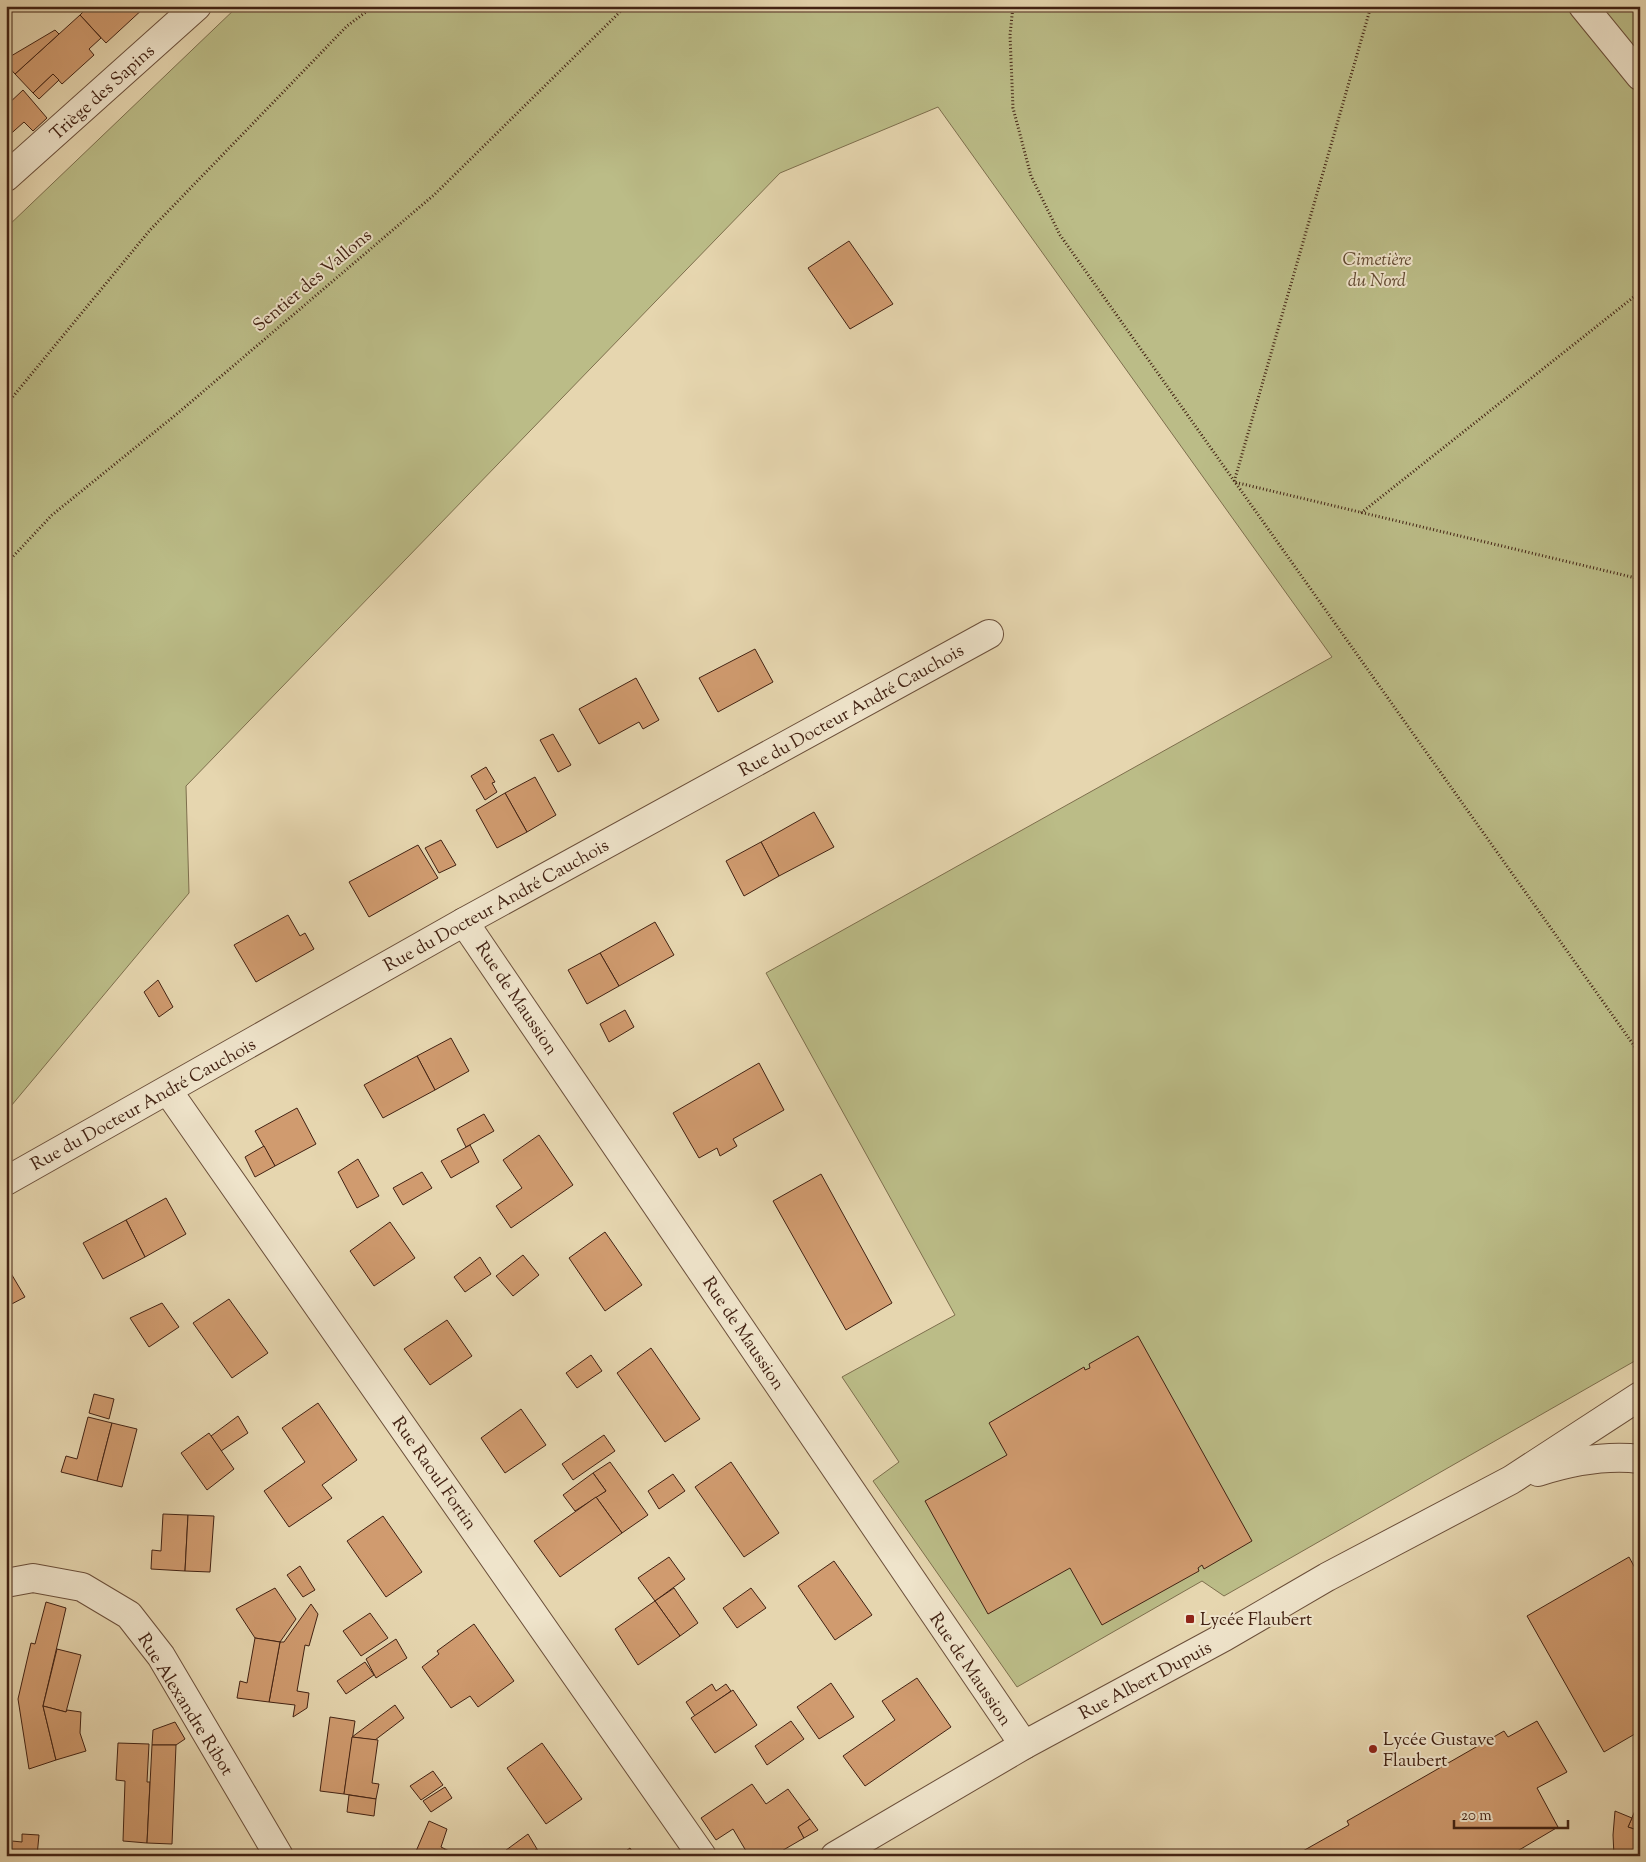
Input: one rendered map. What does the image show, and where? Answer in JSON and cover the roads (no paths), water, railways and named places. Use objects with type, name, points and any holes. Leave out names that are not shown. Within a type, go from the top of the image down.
[{"type":"street","name":"Triège des Sapins","points":[[6,177],[197,6]]},
{"type":"street","points":[[1583,6],[1640,76]]},
{"type":"street","name":"Rue du Docteur André Cauchois","points":[[6,1181],[464,922],[988,634]]},
{"type":"street","name":"Rue de Maussion","points":[[464,922],[1024,1745]]},
{"type":"street","name":"Rue Raoul Fortin","points":[[168,1091],[702,1856]]},
{"type":"street","name":"Rue Albert Dupuis","points":[[835,1856],[1024,1745],[1224,1637],[1332,1575],[1511,1480],[1640,1396]]},
{"type":"street","name":"Rue Albert Dupuis","points":[[1511,1480],[1568,1463],[1619,1457],[1640,1459]]},
{"type":"street","name":"Rue Alexandre Ribot","points":[[6,1583],[33,1578],[82,1587],[129,1615],[161,1656],[279,1856]]},
{"type":"place","name":"Lycée Flaubert","points":[[1190,1619]]},
{"type":"place","name":"Lycée Gustave Flaubert","points":[[1373,1749]]},
{"type":"park label","name":"Cimetière du Nord","points":[[1377,269]]}]
